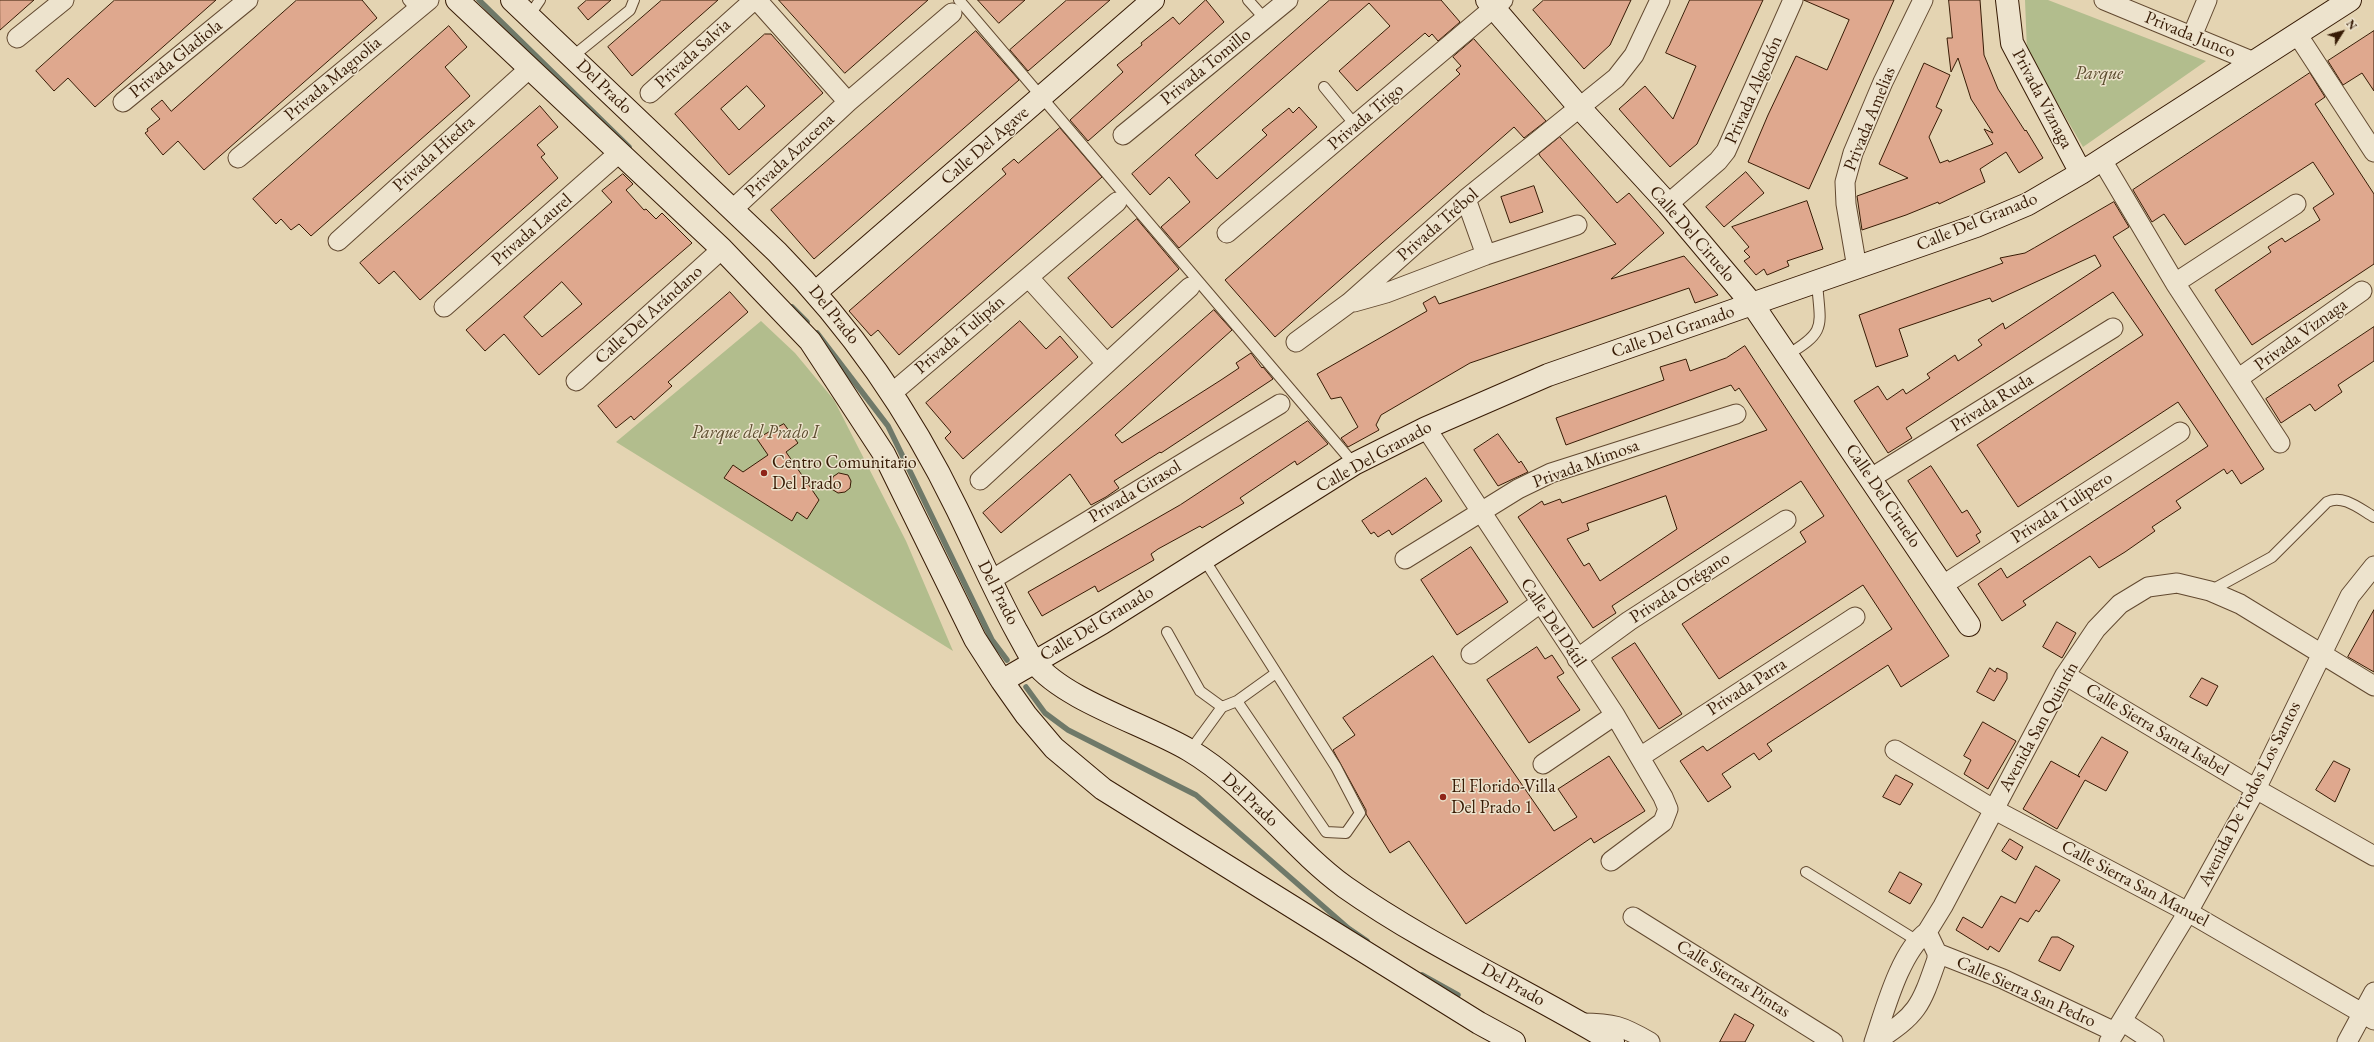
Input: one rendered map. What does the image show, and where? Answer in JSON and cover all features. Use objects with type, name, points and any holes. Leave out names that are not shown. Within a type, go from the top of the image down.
[{"type":"main road","name":"Del Prado","points":[[458,0],[722,249],[810,341],[884,454],[975,639],[1026,715],[1054,748],[1103,789],[1479,1023],[1514,1042]]},
{"type":"main road","name":"Del Prado","points":[[512,0],[534,8],[572,56],[816,292],[858,344],[892,393],[956,506],[991,580],[1034,662],[1049,677],[1072,693],[1190,751],[1235,783],[1308,857],[1388,916],[1613,1042]]},
{"type":"main road","name":"Calle Del Agave","points":[[816,292],[1153,0]]},
{"type":"main road","name":"Privada Viznaga","points":[[2007,0],[2012,43],[2081,173]]},
{"type":"main road","name":"Calle Del Ciruelo","points":[[1495,3],[1580,108],[1668,204],[1753,305],[1944,585],[1969,626]]},
{"type":"main road","name":"Calle Del Granado","points":[[1002,681],[1102,624],[1354,464],[1426,428],[1548,375],[1753,305],[1976,226],[2028,204],[2102,160],[2297,34],[2342,3]]},
{"type":"street","points":[[17,38],[64,0]]},
{"type":"street","name":"Privada Gladiola","points":[[123,102],[248,0]]},
{"type":"street","name":"Privada Salvia","points":[[650,93],[754,0]]},
{"type":"street","name":"Privada Azucena","points":[[757,0],[848,102]]},
{"type":"street","name":"Privada Tomillo","points":[[1124,135],[1288,0]]},
{"type":"street","name":"Privada Trébol","points":[[1296,342],[1349,303],[1466,199],[1616,78],[1634,55],[1660,0]]},
{"type":"street","name":"Privada Algodón","points":[[1668,204],[1726,151],[1793,0]]},
{"type":"street","name":"Privada Amelias","points":[[1857,268],[1846,204],[1845,182],[1853,154],[1883,82],[1923,0]]},
{"type":"street","name":"Privada Junco","points":[[2104,0],[2254,62]]},
{"type":"street","points":[[2192,36],[2207,0]]},
{"type":"street","name":"Privada Magnolia","points":[[238,158],[418,3]]},
{"type":"street","name":"Privada Trigo","points":[[1227,234],[1356,126],[1495,3]]},
{"type":"street","name":"Privada Azucena","points":[[732,210],[848,102],[955,6]]},
{"type":"street","points":[[2297,34],[2374,151]]},
{"type":"street","name":"Privada Hiedra","points":[[338,241],[530,68]]},
{"type":"street","name":"Privada Laurel","points":[[444,307],[620,152]]},
{"type":"street","name":"Privada Viznaga","points":[[2102,160],[2175,283],[2239,378],[2280,443]]},
{"type":"street","points":[[1466,199],[1486,255]]},
{"type":"street","name":"Privada Tulipán","points":[[892,393],[1117,202]]},
{"type":"street","points":[[2175,283],[2296,204]]},
{"type":"street","points":[[1349,303],[1420,282],[1486,255],[1577,225]]},
{"type":"street","name":"Calle Del Arándano","points":[[576,381],[722,249]]},
{"type":"street","points":[[1029,278],[1106,363]]},
{"type":"street","points":[[980,480],[1190,286]]},
{"type":"street","name":"Privada Viznaga","points":[[2239,378],[2362,291]]},
{"type":"street","name":"Privada Ruda","points":[[1871,478],[2113,328]]},
{"type":"street","name":"Privada Girasol","points":[[991,580],[1280,404]]},
{"type":"street","name":"Privada Mimosa","points":[[1405,559],[1480,513],[1551,473],[1736,414]]},
{"type":"street","name":"Calle Del Dátil","points":[[1426,428],[1480,513],[1615,716],[1668,808],[1663,822],[1611,861]]},
{"type":"street","name":"Privada Tulipero","points":[[1944,585],[2180,432]]},
{"type":"street","name":"Privada Orégano","points":[[1577,659],[1629,621],[1786,520]]},
{"type":"street","name":"Avenida De Todos Los Santos","points":[[2115,1032],[2188,912],[2256,789],[2320,654],[2350,596],[2374,566]]},
{"type":"street","name":"Avenida San Quintín","points":[[1875,1042],[1889,995],[1922,936],[1943,906],[2065,675],[2096,629],[2120,604],[2148,587],[2177,583],[2210,591],[2240,604],[2374,686]]},
{"type":"street","points":[[1471,654],[1540,603]]},
{"type":"street","name":"Privada Parra","points":[[1640,757],[1855,617]]},
{"type":"street","name":"Calle Sierra Santa Isabel","points":[[2065,675],[2256,789],[2374,856]]},
{"type":"street","points":[[1543,764],[1615,716]]},
{"type":"street","name":"Calle Sierra San Manuel","points":[[1895,750],[1994,809],[2188,912],[2368,1016]]},
{"type":"street","name":"Calle Sierras Pintas","points":[[1633,917],[1833,1042]]},
{"type":"street","points":[[1875,1042],[1904,1023],[1917,1009],[1924,995],[1937,953],[1922,936]]},
{"type":"street","name":"Calle Sierra San Pedro","points":[[1937,953],[2003,979],[2115,1032],[2154,1042]]},
{"type":"street","points":[[2346,1042],[2368,1016],[2374,992]]},
{"type":"street","points":[[1581,1023],[1606,1023],[1623,1027],[1650,1042]]},
{"type":"lane","points":[[572,56],[630,10],[634,0]]},
{"type":"lane","points":[[1248,0],[1265,19]]},
{"type":"lane","points":[[955,6],[1042,96],[1354,464]]},
{"type":"lane","points":[[1324,87],[1356,126]]},
{"type":"lane","points":[[1787,355],[1809,342],[1818,331],[1820,318],[1817,282]]},
{"type":"lane","points":[[2210,591],[2272,557],[2327,502],[2334,498],[2345,500],[2374,517]]},
{"type":"lane","points":[[1204,559],[1336,767],[1360,813],[1346,833],[1326,832],[1237,701]]},
{"type":"lane","points":[[1167,632],[1200,691],[1222,707]]},
{"type":"lane","points":[[1190,751],[1222,707],[1237,701],[1276,673]]},
{"type":"lane","points":[[1806,872],[1922,936]]},
{"type":"green space","name":"Parque","points":[[2025,0],[2048,0],[2206,61],[2083,147],[2027,51]]},
{"type":"green space","name":"Parque del Prado I","points":[[761,321],[795,353],[834,400],[906,541],[953,651],[616,442]]},
{"type":"building","points":[[0,0],[34,0],[0,30]]},
{"type":"building","points":[[115,0],[216,0],[95,107],[68,78],[54,91],[36,71]]},
{"type":"building","points":[[297,0],[362,0],[377,18],[204,170],[178,141],[163,155],[145,133],[148,131],[147,129],[160,119],[151,109],[162,100],[171,111]]},
{"type":"building","points":[[587,0],[611,0],[588,20],[578,8]]},
{"type":"building","points":[[662,0],[718,0],[632,76],[608,47]]},
{"type":"building","points":[[779,0],[928,0],[845,73]]},
{"type":"building","points":[[978,0],[1025,0],[999,23]]},
{"type":"building","points":[[1067,0],[1110,0],[1028,71],[1010,50]]},
{"type":"building","points":[[1206,0],[1224,22],[1088,141],[1070,120],[1123,72],[1117,65],[1142,45],[1141,43],[1173,17],[1179,24]]},
{"type":"building","points":[[1330,0],[1441,0],[1460,22],[1438,41],[1432,34],[1429,37],[1425,33],[1357,91],[1339,71],[1390,26],[1369,3],[1195,155],[1217,179],[1267,135],[1262,130],[1289,108],[1293,113],[1299,107],[1317,127],[1179,248],[1161,227],[1190,202],[1169,177],[1150,195],[1132,174]]},
{"type":"building","points":[[1544,0],[1631,0],[1610,45],[1584,69],[1533,10]]},
{"type":"building","points":[[1690,0],[1763,0],[1697,144],[1670,167],[1619,109],[1645,86],[1673,119],[1696,66],[1666,53]]},
{"type":"building","points":[[1804,0],[1894,0],[1809,189],[1748,162],[1796,56],[1827,70],[1849,20]]},
{"type":"building","points":[[1949,0],[1980,0],[1984,55],[1998,89],[2043,158],[2019,173],[2006,152],[1980,169],[1985,182],[1939,204],[1938,202],[1862,230],[1857,196],[1908,178],[1879,164],[1924,63],[1950,75],[1936,107],[1942,110],[1929,137],[1940,163],[1948,160],[1949,162],[1993,144],[1984,129],[1993,133],[1971,99],[1958,58],[1951,72],[1947,38],[1952,38]]},
{"type":"building","points":[[449,26],[467,47],[445,67],[470,96],[311,236],[299,224],[291,230],[281,219],[276,224],[253,199]]},
{"type":"building","points":[[976,31],[1019,80],[814,259],[771,210]]},
{"type":"building","points":[[2374,31],[2374,91],[2362,73],[2343,85],[2328,61]]},
{"type":"building","points":[[765,34],[771,34],[823,93],[729,175],[675,114]],"holes":[[[747,86],[765,106],[739,130],[721,109]]]},
{"type":"building","points":[[1474,39],[1546,121],[1524,138],[1514,127],[1275,337],[1225,280],[1460,74],[1456,70],[1461,66],[1453,57]]},
{"type":"building","points":[[2310,73],[2325,97],[2315,104],[2374,194],[2374,264],[2252,345],[2215,290],[2271,252],[2268,247],[2282,238],[2285,242],[2320,220],[2313,208],[2334,194],[2313,162],[2185,245],[2164,214],[2152,222],[2133,190]]},
{"type":"building","points":[[540,106],[558,127],[537,145],[545,154],[541,157],[558,178],[420,300],[394,271],[379,284],[360,263]]},
{"type":"building","points":[[1060,128],[1102,177],[899,355],[878,330],[871,336],[849,311],[1006,174],[1002,169],[1014,159],[1018,163]]},
{"type":"building","points":[[1560,137],[1617,203],[1629,193],[1664,233],[1611,279],[1684,256],[1718,295],[1695,303],[1689,288],[1470,363],[1381,415],[1376,425],[1379,430],[1348,447],[1341,438],[1358,427],[1341,397],[1331,399],[1317,374],[1427,311],[1423,303],[1435,296],[1439,304],[1616,244],[1540,156],[1539,154]]},
{"type":"building","points":[[1746,172],[1764,193],[1724,227],[1706,207]]},
{"type":"building","points":[[623,174],[633,184],[626,190],[644,210],[646,209],[656,219],[662,213],[692,243],[539,375],[504,334],[485,351],[466,330],[612,202],[602,191]],"holes":[[[562,282],[582,304],[542,337],[524,317]]]},
{"type":"building","points":[[1534,186],[1543,212],[1510,223],[1501,197]]},
{"type":"building","points":[[1807,201],[1823,249],[1787,261],[1789,266],[1767,275],[1764,269],[1756,275],[1744,261],[1750,257],[1744,251],[1749,247],[1732,227]]},
{"type":"building","points":[[2114,202],[2129,227],[2113,237],[2264,469],[2241,484],[2232,470],[2227,474],[2224,469],[2176,501],[2181,508],[2152,527],[2155,531],[2125,552],[2099,568],[2090,556],[2023,601],[2026,605],[2002,621],[1978,584],[2001,568],[2007,578],[2208,446],[2178,402],[2018,507],[1977,445],[2143,335],[2113,292],[1906,428],[1912,438],[1888,453],[1854,401],[1878,386],[1887,400],[1903,389],[1906,394],[1930,378],[1927,374],[1955,355],[1958,361],[1982,345],[1978,340],[2003,323],[2005,329],[2101,266],[2095,255],[1992,302],[1990,298],[1899,329],[1908,356],[1876,367],[1859,315],[2003,263],[2000,258],[2025,253]]},
{"type":"building","points":[[1137,219],[1179,269],[1112,328],[1068,278]]},
{"type":"building","points":[[730,292],[748,312],[668,382],[672,386],[634,420],[631,416],[616,428],[598,406]]},
{"type":"building","points":[[1214,310],[1232,330],[1115,435],[1122,443],[1239,368],[1236,363],[1251,353],[1262,368],[1263,367],[1273,379],[1161,453],[1160,452],[1114,481],[1119,488],[1106,497],[1091,505],[1070,474],[1001,533],[983,513]]},
{"type":"building","points":[[1020,321],[1046,349],[1060,336],[1078,357],[963,459],[945,438],[951,432],[926,403]]},
{"type":"building","points":[[2374,327],[2374,361],[2338,385],[2342,392],[2315,411],[2310,404],[2281,423],[2266,399]]},
{"type":"building","points":[[1745,346],[1949,656],[1901,687],[1888,665],[1767,744],[1772,751],[1759,760],[1754,753],[1722,774],[1731,787],[1708,802],[1680,761],[1703,746],[1707,751],[1892,629],[1863,585],[1719,679],[1682,624],[1806,542],[1800,532],[1824,516],[1801,481],[1612,606],[1616,613],[1593,628],[1518,517],[1542,501],[1544,505],[1560,499],[1562,503],[1767,430],[1739,388],[1735,391],[1731,385],[1566,445],[1556,418],[1664,380],[1660,367],[1686,359],[1690,371],[1726,358]],"holes":[[[1666,496],[1677,529],[1600,581],[1589,563],[1584,566],[1567,539],[1589,530],[1587,524]]]},
{"type":"building","points":[[1308,421],[1328,444],[1297,465],[1295,461],[1240,498],[1244,503],[1202,528],[1200,526],[1158,549],[1151,554],[1154,560],[1098,592],[1095,586],[1042,616],[1028,592],[1180,505]]},
{"type":"building","name":"Centro Comunitario Del Prado","points":[[784,424],[798,443],[786,452],[819,500],[807,519],[797,512],[792,521],[724,478],[733,465],[743,472],[768,455],[757,439]]},
{"type":"building","points":[[1498,434],[1519,463],[1521,461],[1528,472],[1498,486],[1474,450]]},
{"type":"building","points":[[1931,466],[1962,513],[1967,510],[1981,532],[1976,535],[1980,542],[1957,557],[1908,481]]},
{"type":"building","points":[[839,473],[848,475],[851,481],[850,488],[845,492],[838,493],[830,488],[833,477]]},
{"type":"building","points":[[1426,478],[1442,501],[1392,535],[1389,530],[1378,537],[1374,532],[1371,534],[1362,521]]},
{"type":"building","points":[[1471,547],[1508,602],[1457,635],[1421,580]]},
{"type":"building","points":[[2374,610],[2374,672],[2348,657]]},
{"type":"building","points":[[2057,622],[2076,633],[2062,658],[2043,647]]},
{"type":"building","points":[[1635,643],[1682,714],[1659,729],[1612,658]]},
{"type":"building","points":[[1537,647],[1545,659],[1552,655],[1564,673],[1557,677],[1580,710],[1529,743],[1487,680]]},
{"type":"building","name":"El Florido-Villa Del Prado 1","points":[[1433,656],[1554,831],[1577,817],[1558,789],[1609,756],[1645,811],[1594,843],[1591,838],[1466,924],[1409,841],[1390,853],[1366,814],[1366,810],[1333,750],[1355,735],[1343,718]]},
{"type":"building","points":[[1990,668],[1995,672],[1997,668],[2007,673],[2007,679],[1994,701],[1977,692]]},
{"type":"building","points":[[2202,678],[2218,686],[2207,706],[2190,697]]},
{"type":"building","points":[[1983,722],[2016,741],[1988,789],[1964,774],[1971,760],[1964,756]]},
{"type":"building","points":[[2102,737],[2128,752],[2106,791],[2085,780],[2057,829],[2023,809],[2051,761],[2078,776]]},
{"type":"building","points":[[2334,761],[2350,769],[2335,802],[2316,790]]},
{"type":"building","points":[[1896,775],[1913,784],[1900,805],[1883,797]]},
{"type":"building","points":[[2010,839],[2023,847],[2016,860],[2002,851]]},
{"type":"building","points":[[2036,866],[2060,880],[2039,912],[2036,910],[2028,922],[2020,918],[1999,952],[1990,946],[1988,950],[1956,930],[1963,917],[1982,928],[2001,896],[2015,903]]},
{"type":"building","points":[[1900,872],[1922,884],[1910,904],[1889,892]]},
{"type":"building","points":[[2052,937],[2058,937],[2074,946],[2060,971],[2039,961]]},
{"type":"building","points":[[1735,1014],[1754,1025],[1745,1042],[1720,1042]]},
{"type":"waterway","points":[[479,0],[629,147]]},
{"type":"waterway","points":[[792,307],[807,322]]},
{"type":"waterway","points":[[817,333],[888,426],[992,640],[1007,660]]},
{"type":"waterway","points":[[1026,687],[1045,713],[1068,730],[1196,795],[1348,928],[1367,941]]},
{"type":"waterway","points":[[1422,975],[1458,995]]},
{"type":"place","name":"Centro Comunitario Del Prado","points":[[764,473]]},
{"type":"place","name":"El Florido-Villa Del Prado 1","points":[[1443,797]]}]
